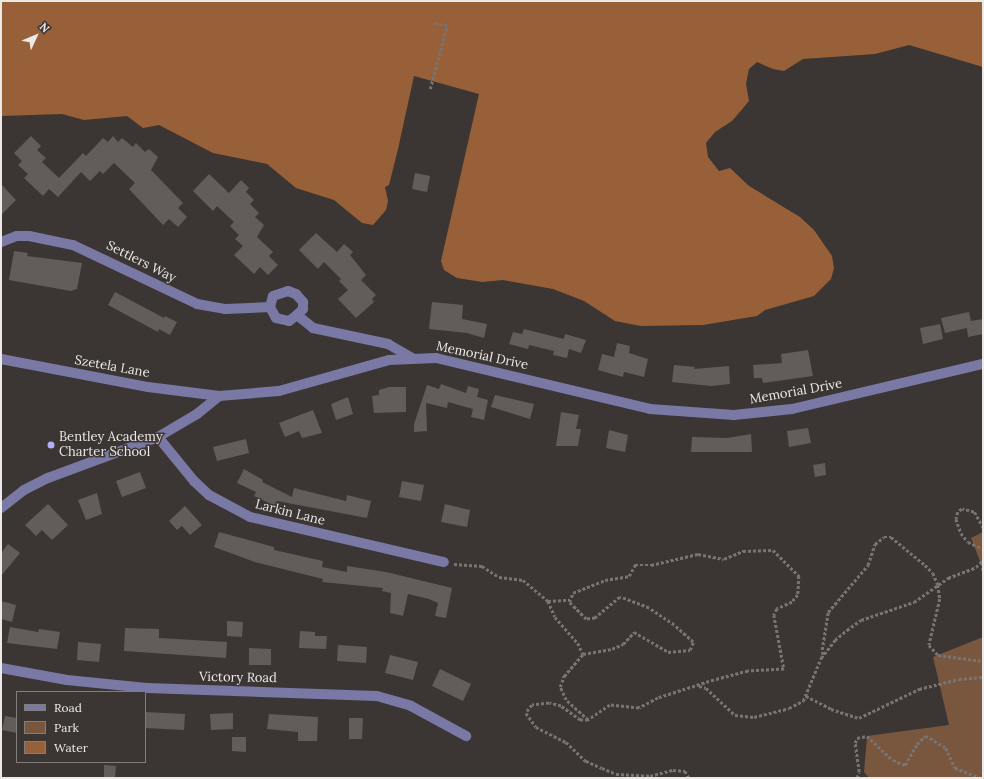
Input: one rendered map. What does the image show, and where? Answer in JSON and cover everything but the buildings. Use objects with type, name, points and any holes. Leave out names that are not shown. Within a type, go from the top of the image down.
[{"type":"street","name":"Settlers Way","points":[[1,242],[17,236],[29,236],[73,244],[197,304],[225,309],[270,307]]},
{"type":"street","points":[[288,291],[296,294],[303,302],[303,309],[297,315],[289,321],[276,318],[270,307],[273,296],[288,291]]},
{"type":"street","points":[[297,315],[313,328],[388,344],[412,358]]},
{"type":"street","name":"Memorial Drive","points":[[219,396],[279,391],[366,365],[412,358],[459,362],[650,409],[704,414],[762,413],[792,409],[983,364]]},
{"type":"street","name":"Szetela Lane","points":[[1,359],[148,387],[219,396]]},
{"type":"street","points":[[1,508],[24,490],[48,478],[158,437],[197,414],[219,396]]},
{"type":"street","name":"Larkin Lane","points":[[158,437],[194,481],[209,495],[250,517],[444,562]]},
{"type":"street","name":"Victory Road","points":[[1,668],[67,680],[140,688],[376,696],[411,706],[466,736]]},
{"type":"path","points":[[430,89],[447,26],[433,23]]},
{"type":"path","points":[[983,528],[974,512],[962,509],[958,512],[956,519],[961,533],[968,542],[983,549]]},
{"type":"path","points":[[823,655],[822,650],[828,612],[868,565],[875,544],[884,538],[891,537],[925,565],[938,585],[940,599],[929,646],[938,655],[983,661]]},
{"type":"path","points":[[588,720],[566,700],[560,687],[564,676],[583,654],[612,649],[623,644],[634,632],[668,652],[690,650],[693,642],[674,625],[649,608],[620,597],[595,618],[586,619],[575,611],[569,602],[573,593],[591,586],[629,576],[635,566],[652,565],[698,554],[724,559],[743,551],[773,550],[799,576],[798,595],[792,602],[777,609],[774,615],[784,669],[748,671],[658,698],[639,708],[610,705],[588,720],[580,720],[561,706],[549,703],[532,705],[526,713],[536,727],[566,742],[586,761],[616,774],[650,776],[673,770],[684,771],[689,778]]},
{"type":"path","points":[[698,686],[706,688],[735,715],[754,717],[789,708],[803,701],[816,667],[835,640],[862,620],[914,602],[938,585],[976,566],[983,560]]},
{"type":"path","points":[[444,562],[482,566],[499,577],[523,580],[548,601],[556,617],[578,643],[583,654]]},
{"type":"path","points":[[983,563],[983,573]]},
{"type":"path","points":[[548,601],[570,600]]},
{"type":"path","points":[[806,696],[834,710],[858,718],[919,689],[959,679],[983,677]]},
{"type":"path","points":[[857,778],[859,772],[855,743],[858,738],[866,736],[893,760],[905,765],[917,744],[925,736],[946,748],[955,768],[982,778]]},
{"type":"green space","points":[[983,532],[983,569],[971,538]]},
{"type":"green space","points":[[983,637],[983,778],[869,778],[864,772],[867,736],[949,725],[933,657]]},
{"type":"water","points":[[1,1],[983,1],[983,67],[909,45],[875,54],[803,59],[784,71],[773,69],[757,62],[749,69],[746,84],[749,101],[732,121],[715,132],[706,143],[708,157],[719,171],[730,168],[749,186],[800,217],[814,230],[832,256],[834,268],[831,279],[814,296],[765,310],[757,316],[703,325],[641,326],[615,321],[584,301],[553,289],[503,280],[482,282],[457,278],[444,270],[441,261],[479,94],[414,76],[389,185],[385,187],[388,201],[386,210],[373,225],[362,223],[334,200],[296,188],[267,164],[213,153],[159,125],[143,128],[127,116],[84,120],[62,114],[1,116]]},
{"type":"place","name":"Bentley Academy Charter School","points":[[51,445]]}]
